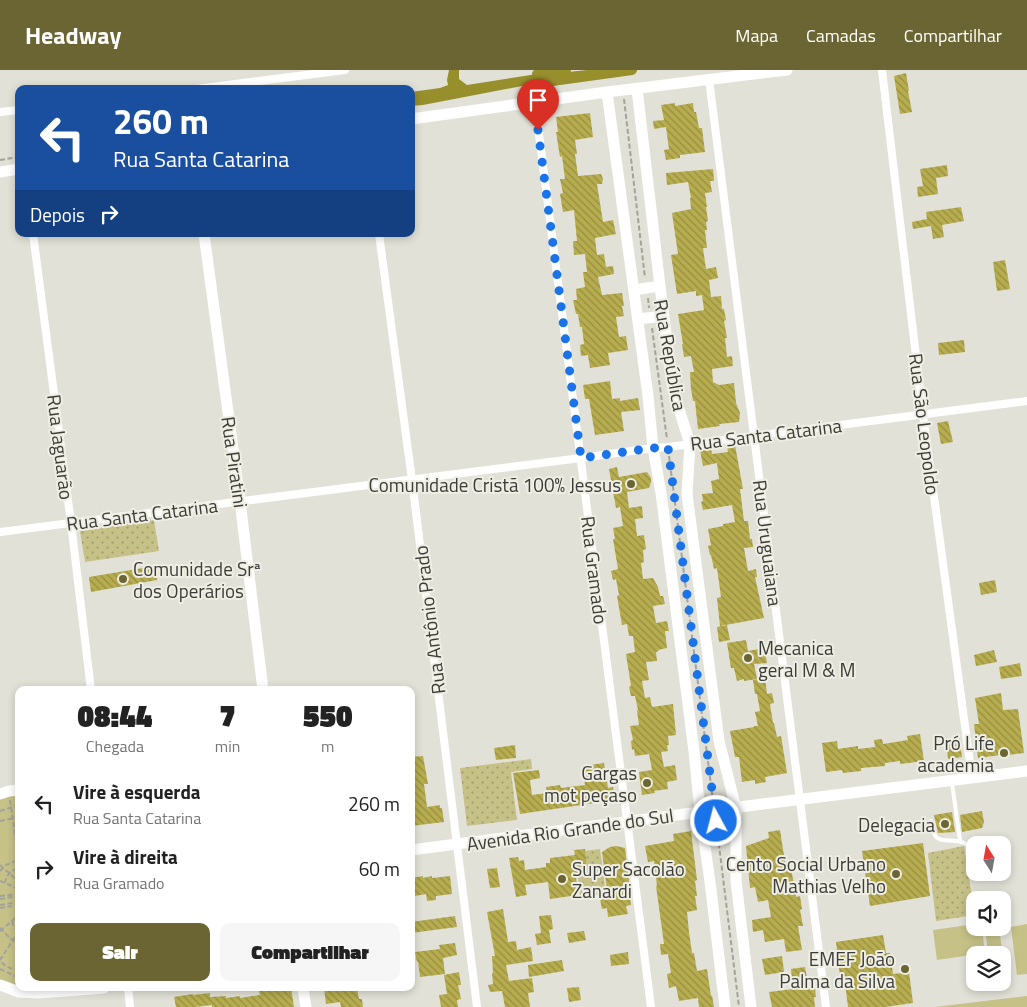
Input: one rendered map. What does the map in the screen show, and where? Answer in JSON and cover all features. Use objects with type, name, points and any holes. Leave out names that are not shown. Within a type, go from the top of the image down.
[{"type":"street","points":[[227,85],[345,70]]},
{"type":"street","points":[[415,118],[622,90],[788,70]]},
{"type":"street","name":"Rua São Leopoldo","points":[[882,70],[923,414],[972,778]]},
{"type":"street","name":"Rua Uruguaiana","points":[[709,79],[826,1007]]},
{"type":"street","name":"Rua República","points":[[637,89],[673,390],[690,444],[687,494],[719,741],[736,808],[736,881],[752,1007]]},
{"type":"street","name":"Rua República","points":[[607,92],[648,396],[653,448],[662,502],[725,1007]]},
{"type":"street","name":"Rua Gramado","points":[[535,103],[651,1007]]},
{"type":"street","points":[[0,112],[15,110]]},
{"type":"street","points":[[0,172],[15,170]]},
{"type":"street","name":"Rua Jaguarão","points":[[33,237],[91,686]]},
{"type":"street","name":"Rua Piratini","points":[[204,237],[263,686]]},
{"type":"street","name":"Rua Antônio Prado","points":[[379,237],[412,480],[477,1007]]},
{"type":"street","points":[[634,290],[660,286]]},
{"type":"street","points":[[638,319],[664,316]]},
{"type":"street","name":"Rua Santa Catarina","points":[[0,532],[1027,401]]},
{"type":"street","name":"Avenida Rio Grande do Sul","points":[[415,849],[1027,771]]},
{"type":"street","points":[[0,985],[15,991]]},
{"type":"street","points":[[16,991],[38,993],[64,991]]},
{"type":"street","points":[[128,991],[130,1007]]},
{"type":"street","points":[[303,991],[306,1007]]},
{"type":"lane","points":[[952,780],[960,841]]},
{"type":"lane","points":[[931,821],[934,835],[939,839],[960,841],[966,844]]},
{"type":"path","points":[[622,90],[739,1007]]},
{"type":"path","points":[[0,160],[15,158]]},
{"type":"path","points":[[9,791],[15,832]]},
{"type":"path","points":[[0,810],[15,806]]},
{"type":"path","points":[[0,821],[13,818]]},
{"type":"path","points":[[0,871],[10,863],[15,862]]},
{"type":"path","points":[[0,865],[15,878]]},
{"type":"path","points":[[5,883],[6,878],[15,870]]},
{"type":"path","points":[[0,881],[15,887]]},
{"type":"path","points":[[0,898],[15,895]]},
{"type":"path","points":[[0,906],[15,904]]},
{"type":"path","points":[[13,940],[1,929],[15,918]]},
{"type":"path","points":[[12,921],[15,928]]},
{"type":"path","points":[[15,937],[0,960],[4,965],[15,969]]},
{"type":"path","points":[[0,969],[15,976]]},
{"type":"shaded area","points":[[449,70],[459,70],[459,79],[467,85],[537,74],[538,83],[415,106],[415,91],[440,88],[448,85]]},
{"type":"shaded area","points":[[154,520],[159,551],[85,562],[80,531]]},
{"type":"shaded area","points":[[531,759],[532,769],[511,772],[517,820],[467,826],[460,768]]},
{"type":"shaded area","points":[[15,795],[15,987],[0,981],[0,798]]},
{"type":"shaded area","points":[[964,846],[966,881],[970,881],[971,891],[966,891],[966,916],[936,921],[928,853]]},
{"type":"shaded area","points":[[600,849],[606,894],[580,898],[578,877],[585,876],[584,869],[587,868],[585,851]]},
{"type":"shaded area","points":[[1027,924],[1027,974],[1017,975],[1011,927]]},
{"type":"shaded area","points":[[966,925],[966,936],[983,936],[984,946],[966,946],[966,956],[937,960],[933,930]]},
{"type":"shaded area","points":[[986,936],[1000,936],[1001,946],[987,946]]},
{"type":"shaded area","points":[[1027,996],[1027,1007],[935,1007]]},
{"type":"building","points":[[906,73],[912,112],[900,114],[894,76]]},
{"type":"building","points":[[675,103],[675,106],[693,103],[699,128],[702,128],[705,152],[680,155],[680,158],[666,160],[664,150],[669,149],[666,127],[654,129],[653,121],[664,120],[661,105]]},
{"type":"building","points":[[590,113],[593,137],[575,140],[578,176],[601,174],[603,179],[602,184],[597,184],[603,222],[613,220],[616,234],[595,238],[597,255],[604,254],[606,267],[613,266],[614,274],[598,277],[602,295],[622,293],[624,316],[616,317],[619,337],[626,336],[628,350],[608,353],[610,365],[590,368],[588,355],[581,356],[580,345],[584,344],[582,327],[580,327],[573,300],[577,300],[576,289],[585,287],[583,272],[587,272],[585,254],[574,255],[573,241],[577,241],[574,210],[563,212],[560,194],[563,193],[560,179],[565,179],[556,132],[558,132],[556,117]]},
{"type":"building","points":[[947,165],[948,176],[936,178],[938,194],[918,197],[917,187],[923,186],[920,169]]},
{"type":"building","points":[[713,169],[714,181],[710,181],[712,192],[705,193],[708,221],[706,222],[707,230],[705,230],[707,248],[703,248],[706,269],[716,267],[718,278],[709,280],[711,297],[721,296],[722,309],[724,309],[726,320],[724,321],[727,338],[725,338],[727,357],[732,356],[733,366],[712,369],[713,382],[719,385],[734,383],[736,403],[740,413],[739,422],[698,429],[695,401],[693,401],[691,389],[690,372],[694,372],[691,356],[684,357],[678,314],[704,310],[702,295],[696,296],[696,291],[677,294],[671,255],[678,254],[672,213],[691,209],[691,198],[688,182],[667,185],[666,173]]},
{"type":"building","points":[[961,207],[964,221],[942,225],[944,237],[933,239],[931,226],[913,229],[912,222],[927,219],[926,212]]},
{"type":"building","points":[[1005,260],[1010,289],[997,291],[993,262]]},
{"type":"building","points":[[964,340],[965,352],[939,355],[938,343]]},
{"type":"building","points":[[610,381],[612,399],[620,398],[620,401],[638,398],[640,410],[621,412],[624,431],[595,435],[589,399],[585,399],[583,385]]},
{"type":"building","points":[[948,421],[953,442],[941,444],[937,423]]},
{"type":"building","points":[[735,445],[743,489],[740,489],[744,521],[748,521],[753,547],[744,548],[748,571],[756,569],[757,577],[755,577],[764,618],[720,626],[717,598],[721,597],[717,568],[714,569],[708,546],[711,545],[708,529],[735,522],[732,505],[703,510],[702,494],[713,493],[711,481],[719,479],[717,463],[703,466],[700,450],[711,448],[712,454],[728,452],[727,446]]},
{"type":"building","points":[[617,467],[619,477],[647,472],[651,478],[649,488],[627,492],[629,508],[642,506],[643,518],[635,519],[637,536],[644,535],[646,549],[643,550],[644,562],[641,563],[643,579],[653,578],[660,596],[663,596],[665,604],[653,606],[656,623],[667,621],[669,631],[665,631],[667,648],[656,652],[657,661],[646,662],[649,680],[642,681],[645,698],[650,697],[652,707],[673,704],[676,735],[668,736],[668,751],[661,752],[664,767],[675,765],[677,780],[667,782],[668,789],[642,795],[639,772],[652,770],[649,754],[635,756],[634,749],[632,750],[631,741],[633,740],[630,726],[639,725],[635,696],[631,696],[629,687],[631,686],[626,654],[635,652],[633,636],[629,636],[627,624],[622,625],[616,579],[613,580],[611,571],[618,569],[613,528],[623,526],[620,507],[616,508],[609,469]]},
{"type":"building","name":"Comunidade Srª dos Operários","points":[[155,566],[157,580],[91,592],[89,577]]},
{"type":"building","points":[[995,580],[997,592],[981,595],[979,583]]},
{"type":"building","points":[[727,625],[730,640],[719,642],[717,627]]},
{"type":"building","points":[[746,640],[748,651],[764,648],[767,663],[754,664],[757,679],[737,681],[734,668],[731,668],[727,643]]},
{"type":"building","points":[[994,650],[997,662],[976,666],[974,655]]},
{"type":"building","points":[[1020,663],[1022,676],[1001,679],[999,667]]},
{"type":"building","points":[[765,678],[767,694],[772,693],[774,703],[770,704],[773,723],[777,737],[781,736],[787,773],[765,777],[766,782],[755,784],[755,780],[742,782],[739,757],[735,757],[730,731],[758,726],[755,712],[760,711],[753,680]]},
{"type":"building","points":[[1001,693],[1003,710],[1018,709],[1024,753],[978,758],[974,724],[979,724],[975,698]]},
{"type":"building","points":[[920,734],[924,761],[900,764],[900,761],[885,763],[885,766],[861,768],[861,771],[843,773],[842,770],[826,772],[822,743],[837,741],[838,749],[858,746],[858,749],[875,747],[874,740],[882,739],[883,744],[908,740],[907,736]]},
{"type":"building","points":[[959,737],[962,757],[948,759],[946,739]]},
{"type":"building","points":[[515,745],[516,758],[496,760],[494,748]]},
{"type":"building","points":[[423,756],[428,784],[424,784],[427,807],[440,805],[444,822],[415,826],[415,757]]},
{"type":"building","points":[[604,763],[608,788],[613,787],[615,800],[520,814],[513,773],[539,770],[540,778],[530,780],[532,795],[547,793],[546,787],[560,785],[561,788],[585,785],[582,766]]},
{"type":"building","points":[[982,811],[984,822],[982,828],[962,832],[960,815]]},
{"type":"building","name":"Delegacia","points":[[952,812],[955,832],[938,833],[934,815]]},
{"type":"building","points":[[780,830],[786,868],[791,868],[796,897],[800,896],[803,926],[798,926],[802,950],[786,952],[784,939],[765,942],[763,930],[753,932],[752,920],[771,917],[768,900],[758,902],[755,887],[750,888],[746,846],[769,838],[768,832]]},
{"type":"building","points":[[691,831],[697,880],[695,881],[697,896],[695,896],[697,910],[687,912],[689,932],[697,971],[707,969],[714,1007],[699,1007],[698,998],[679,1001],[676,986],[669,988],[667,974],[671,973],[668,954],[661,955],[660,944],[664,944],[654,861],[648,862],[645,846],[674,841],[673,834]]},
{"type":"building","name":"Cento Social Urbano Mathias Velho","points":[[923,843],[930,896],[870,906],[862,851]]},
{"type":"building","points":[[616,846],[625,848],[631,905],[626,906],[628,914],[608,917],[607,908],[602,909],[600,899],[608,898],[602,852]]},
{"type":"building","points":[[585,849],[587,868],[583,868],[584,876],[576,877],[578,895],[550,899],[548,882],[525,885],[527,895],[516,897],[509,858],[518,857],[519,861],[524,860],[525,870],[546,867],[546,863],[550,863],[550,858],[575,855],[574,850]]},
{"type":"building","points":[[497,868],[500,887],[490,888],[487,869]]},
{"type":"building","points":[[450,876],[452,894],[436,896],[436,900],[427,901],[426,894],[415,896],[415,877]]},
{"type":"building","points":[[503,909],[508,942],[516,941],[517,950],[531,947],[533,961],[506,965],[509,981],[532,978],[534,992],[528,993],[530,1007],[505,1007],[502,991],[490,992],[488,985],[493,984],[492,956],[495,956],[487,912]]},
{"type":"building","points":[[551,915],[553,929],[549,930],[551,943],[537,945],[535,934],[541,933],[539,916]]},
{"type":"building","points":[[455,916],[457,927],[415,932],[415,921]]},
{"type":"building","points":[[584,931],[586,940],[569,943],[567,933]]},
{"type":"building","points":[[883,935],[886,953],[890,953],[893,974],[909,972],[913,1003],[885,1007],[848,1007],[844,975],[840,976],[836,942]]},
{"type":"building","points":[[455,943],[457,955],[443,958],[445,974],[420,977],[415,952],[440,949],[439,945]]},
{"type":"building","points":[[628,952],[629,964],[611,966],[610,955]]},
{"type":"building","points":[[782,956],[784,972],[765,975],[762,959]]},
{"type":"building","points":[[562,960],[564,971],[529,977],[528,965]]},
{"type":"building","points":[[805,967],[809,989],[815,988],[815,1007],[772,1007],[769,992],[793,989],[791,969]]},
{"type":"building","points":[[459,972],[461,985],[458,985],[461,999],[457,1000],[458,1007],[441,1007],[439,995],[447,994],[444,975]]},
{"type":"building","points":[[579,987],[581,1000],[569,1002],[567,988]]},
{"type":"building","points":[[259,991],[291,991],[294,1007],[212,1007],[212,1005],[176,1007],[174,997],[210,993],[210,997],[226,996],[226,998],[260,995]]},
{"type":"building","points":[[324,991],[358,991],[359,999],[362,999],[363,1007],[341,1007],[340,1002],[326,1004]]},
{"type":"waterway","points":[[566,70],[537,74],[538,83],[632,70]]},
{"type":"waterway","points":[[536,77],[601,70]]},
{"type":"place","name":"Comunidade Cristã 100% Jessus","points":[[631,484]]},
{"type":"place","name":"Comunidade Srª dos Operários","points":[[123,579]]},
{"type":"place","name":"Mecanica geral M & M","points":[[748,658]]},
{"type":"place","name":"Pró Life academia","points":[[1004,753]]},
{"type":"place","name":"Gargas mot peçaso","points":[[647,783]]},
{"type":"place","name":"Delegacia","points":[[945,824]]},
{"type":"place","name":"Cento Social Urbano Mathias Velho","points":[[896,874]]},
{"type":"place","name":"Super Sacolão Zanardi","points":[[562,879]]},
{"type":"place","name":"EMEF João Palma da Silva","points":[[905,969]]},
{"type":"route","points":[[538,130],[581,458],[668,447],[716,821]]}]
